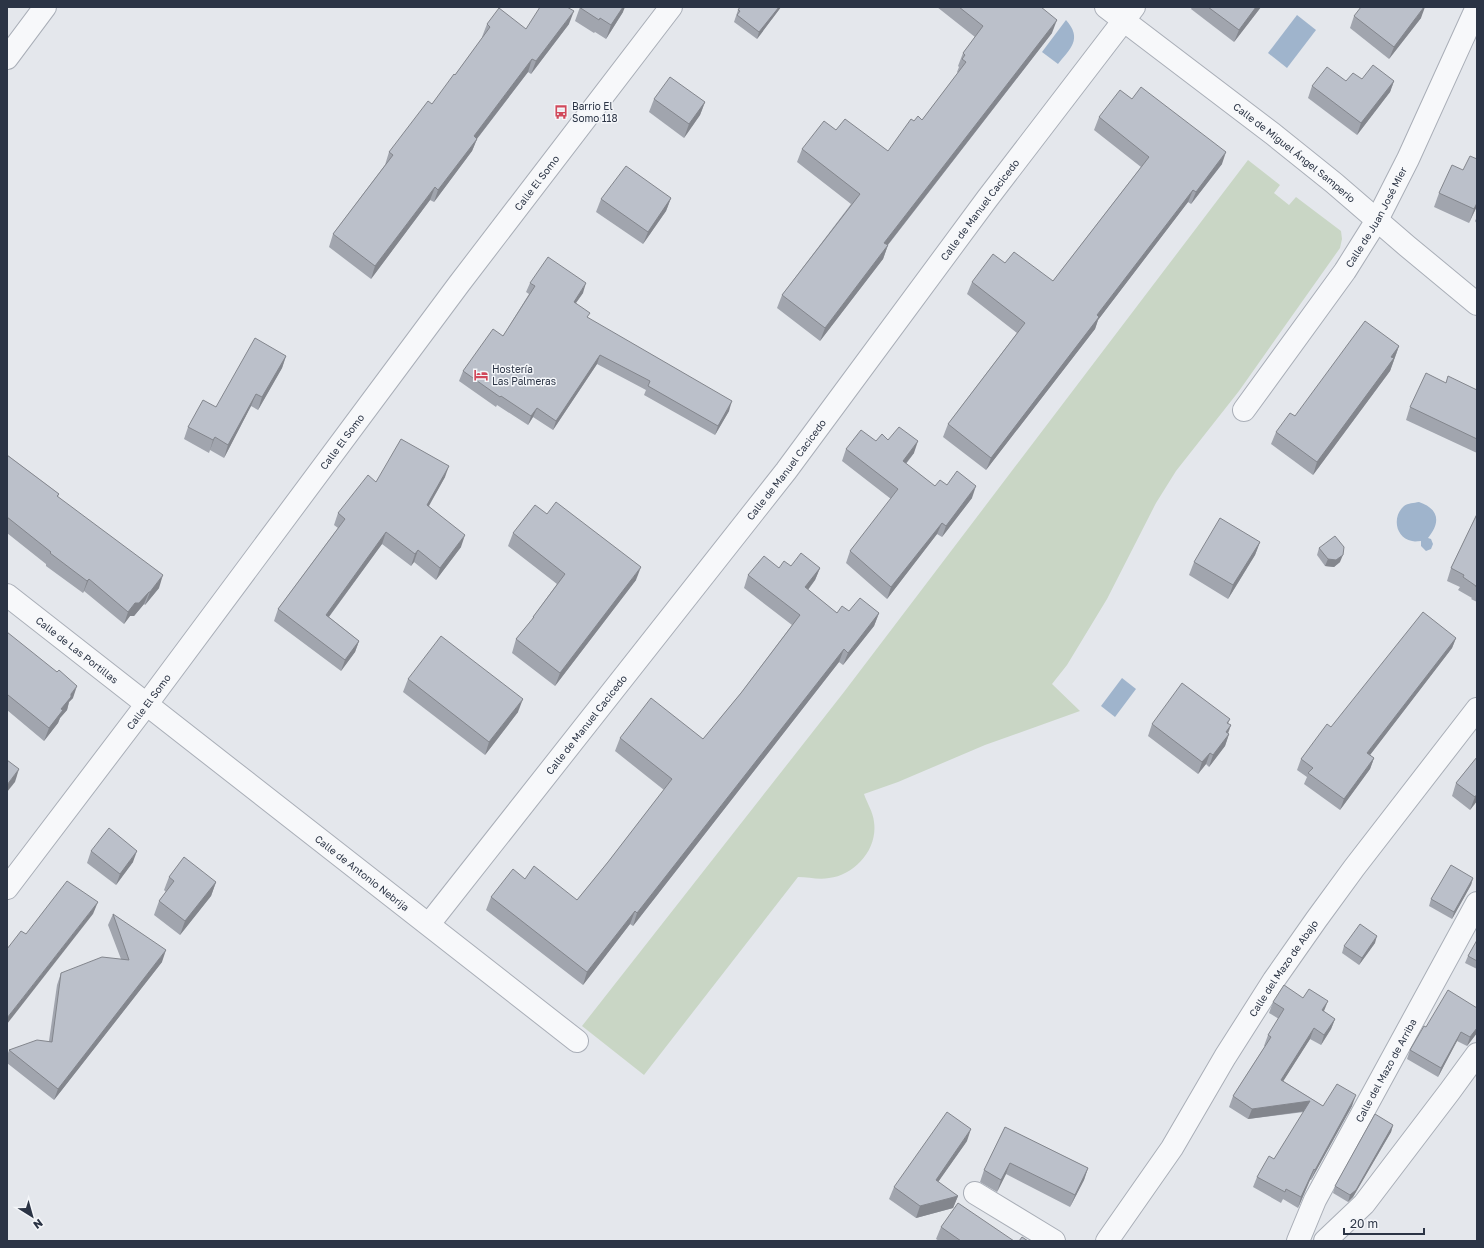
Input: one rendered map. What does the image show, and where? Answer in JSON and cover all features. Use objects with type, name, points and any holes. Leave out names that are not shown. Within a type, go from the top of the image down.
[{"type":"street","points":[[7,58],[45,7]]},
{"type":"street","name":"Calle El Somo","points":[[10,879],[146,705],[459,284],[671,7]]},
{"type":"street","name":"Calle de Miguel Ángel Samperio","points":[[1106,7],[1129,14],[1477,304]]},
{"type":"street","name":"Calle de Juan José Mier","points":[[1244,410],[1345,271],[1377,220],[1408,159],[1477,7]]},
{"type":"street","name":"Calle de Manuel Cacicedo","points":[[429,924],[786,470],[978,212],[1129,14]]},
{"type":"street","name":"Calle de Las Portillas","points":[[7,595],[146,705]]},
{"type":"street","name":"Calle de Antonio Nebrija","points":[[146,705],[429,924],[577,1041]]},
{"type":"street","name":"Calle del Mazo de Abajo","points":[[1107,1241],[1172,1148],[1225,1057],[1274,980],[1354,868],[1477,708]]},
{"type":"street","name":"Calle del Mazo de Arriba","points":[[1298,1241],[1315,1200],[1477,903]]},
{"type":"street","points":[[1325,1241],[1364,1204],[1477,1054]]},
{"type":"street","points":[[975,1193],[1054,1241]]},
{"type":"green space","points":[[1248,160],[1280,185],[1274,193],[1289,205],[1296,197],[1341,231],[1342,239],[1340,248],[1239,391],[1176,471],[1156,503],[1107,599],[1067,665],[1052,684],[1080,711],[985,745],[898,782],[864,794],[874,822],[874,832],[872,842],[863,859],[848,872],[839,876],[821,879],[798,877],[644,1075],[582,1026],[844,692]]},
{"type":"water","points":[[1297,15],[1316,30],[1287,68],[1268,53]]},
{"type":"water","points":[[1066,20],[1074,33],[1073,44],[1058,64],[1042,52]]},
{"type":"water","points":[[1419,502],[1431,508],[1436,517],[1435,527],[1428,538],[1431,539],[1433,544],[1431,549],[1426,551],[1421,546],[1421,541],[1413,541],[1402,536],[1397,526],[1400,510],[1404,506]]},
{"type":"water","points":[[1122,678],[1136,689],[1115,717],[1101,706]]},
{"type":"building","points":[[540,7],[567,7],[574,11],[536,61],[532,59],[474,136],[477,139],[438,190],[435,187],[375,266],[333,234],[393,155],[389,152],[428,101],[432,104],[454,74],[455,75],[490,27],[487,24],[499,8],[526,29]]},
{"type":"building","points":[[579,7],[623,7],[611,25],[600,18],[599,20]]},
{"type":"building","points":[[740,7],[779,7],[759,32],[737,15],[740,11],[738,10]]},
{"type":"building","points":[[959,7],[1041,7],[1057,20],[884,243],[888,245],[825,328],[782,295],[860,194],[802,149],[824,121],[836,130],[845,119],[888,151],[911,119],[914,121],[918,116],[922,120],[966,62],[962,59],[965,55],[963,53],[983,26]]},
{"type":"building","points":[[1208,7],[1256,7],[1239,30]]},
{"type":"building","points":[[1361,7],[1424,7],[1394,47],[1354,16]]},
{"type":"building","points":[[1373,65],[1394,81],[1361,123],[1312,86],[1327,67],[1346,81],[1353,73],[1362,79]]},
{"type":"building","points":[[670,77],[705,102],[689,124],[654,99]]},
{"type":"building","points":[[1141,87],[1226,152],[1196,192],[1193,190],[1097,315],[1099,317],[991,458],[948,424],[1025,323],[972,282],[993,254],[1005,263],[1014,252],[1053,281],[1149,157],[1099,117],[1120,90],[1132,99]]},
{"type":"building","points":[[1470,156],[1477,159],[1477,203],[1474,209],[1439,193],[1452,165],[1463,170]]},
{"type":"building","points":[[626,166],[671,198],[648,232],[601,199]]},
{"type":"building","points":[[548,257],[586,283],[574,302],[590,313],[587,317],[732,401],[718,426],[648,386],[650,381],[600,355],[556,421],[537,408],[531,416],[501,396],[500,397],[463,371],[493,329],[503,336],[535,286],[530,283]]},
{"type":"building","points":[[1365,321],[1399,346],[1391,357],[1394,358],[1317,462],[1276,432],[1290,413],[1295,416]]},
{"type":"building","points":[[255,338],[286,356],[262,397],[256,394],[228,445],[215,437],[213,440],[188,427],[203,400],[216,407]]},
{"type":"building","points":[[1426,373],[1446,383],[1448,376],[1477,390],[1477,439],[1410,407]]},
{"type":"building","points":[[899,427],[918,441],[903,461],[935,486],[940,480],[947,485],[957,471],[976,486],[946,526],[942,523],[891,587],[850,551],[898,489],[846,449],[861,430],[876,441],[882,434],[888,440]]},
{"type":"building","points":[[401,439],[449,466],[427,505],[465,535],[440,568],[418,550],[415,554],[386,532],[326,615],[359,641],[345,660],[278,609],[345,519],[338,513],[368,475],[376,482]]},
{"type":"building","points":[[7,455],[59,494],[57,496],[163,575],[139,603],[135,603],[128,612],[89,579],[87,581],[50,553],[51,552],[7,517]]},
{"type":"building","points":[[556,502],[641,567],[560,673],[516,639],[565,574],[513,533],[535,505],[547,514]]},
{"type":"building","points":[[1477,514],[1476,587],[1463,577],[1464,575],[1451,568]]},
{"type":"building","points":[[1220,518],[1260,542],[1233,585],[1194,562]]},
{"type":"building","points":[[1335,536],[1344,547],[1343,555],[1336,560],[1328,559],[1319,548]]},
{"type":"building","points":[[801,553],[820,568],[805,587],[837,613],[842,606],[849,611],[860,598],[879,613],[848,653],[844,649],[637,913],[635,911],[587,972],[491,897],[513,869],[525,879],[534,866],[577,900],[672,779],[620,738],[651,698],[703,739],[741,693],[800,615],[748,575],[764,556],[779,568],[784,561],[791,566]]},
{"type":"building","points":[[1423,612],[1456,638],[1367,753],[1374,758],[1344,799],[1308,773],[1313,768],[1301,759],[1327,724],[1331,727]]},
{"type":"building","points":[[7,632],[57,672],[59,670],[77,686],[71,694],[71,697],[61,709],[63,710],[49,728],[8,695],[7,696]]},
{"type":"building","points":[[441,636],[523,699],[489,742],[408,679]]},
{"type":"building","points":[[1182,683],[1230,719],[1227,723],[1231,725],[1226,732],[1229,734],[1213,755],[1210,753],[1202,762],[1152,724]]},
{"type":"building","points":[[1477,757],[1477,794],[1475,797],[1456,783]]},
{"type":"building","points":[[7,760],[19,769],[7,785]]},
{"type":"building","points":[[109,828],[137,851],[120,874],[91,851]]},
{"type":"building","points":[[184,857],[216,882],[185,921],[159,901],[174,881],[169,877]]},
{"type":"building","points":[[1451,865],[1473,878],[1454,912],[1431,899]]},
{"type":"building","points":[[67,881],[98,902],[7,1018],[7,949],[21,931],[26,934]]},
{"type":"building","points":[[113,914],[166,950],[58,1089],[9,1050],[37,1040],[52,1042],[61,973],[102,957],[129,960]]},
{"type":"building","points":[[1360,924],[1377,936],[1362,958],[1344,946]]},
{"type":"building","points":[[1477,940],[1477,961],[1468,956]]},
{"type":"building","points":[[1284,985],[1303,998],[1309,989],[1328,1001],[1322,1010],[1335,1019],[1324,1035],[1314,1028],[1281,1080],[1323,1106],[1337,1084],[1356,1095],[1315,1170],[1314,1169],[1301,1197],[1286,1189],[1285,1192],[1257,1177],[1269,1156],[1274,1159],[1310,1101],[1252,1109],[1233,1096],[1271,1037],[1268,1035],[1284,1009],[1273,1002]]},
{"type":"building","points":[[1448,990],[1477,1008],[1477,1028],[1470,1037],[1461,1032],[1441,1068],[1410,1050],[1424,1026],[1426,1027]]},
{"type":"building","points":[[947,1112],[971,1129],[936,1180],[958,1196],[920,1206],[894,1187]]},
{"type":"building","points":[[1375,1114],[1393,1125],[1356,1190],[1350,1195],[1335,1186]]},
{"type":"building","points":[[1005,1127],[1088,1168],[1075,1195],[1010,1163],[1001,1180],[984,1170]]},
{"type":"building","points":[[958,1203],[1014,1241],[961,1241],[941,1227]]},
{"type":"building","points":[[1022,1237],[1028,1241],[1019,1241]]},
{"type":"place","name":"Barrio El Somo 118","points":[[561,112]]},
{"type":"place","name":"Hostería Las Palmeras","points":[[481,375]]}]
